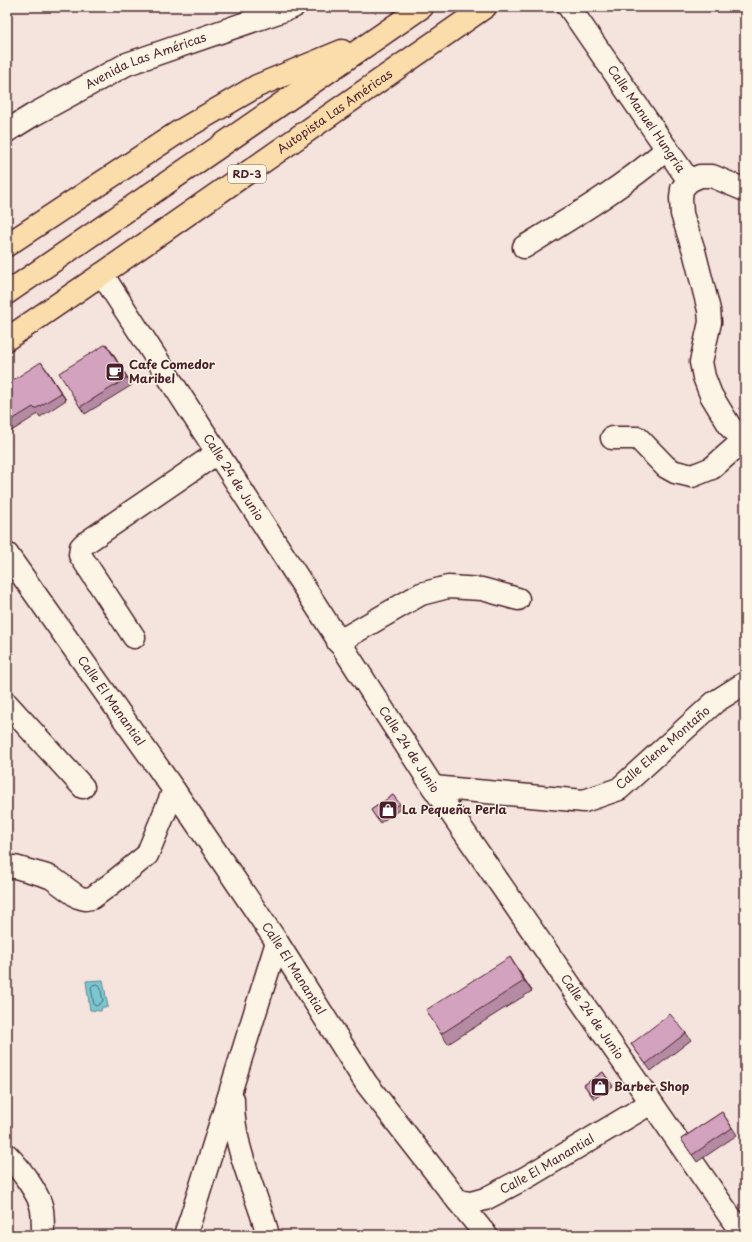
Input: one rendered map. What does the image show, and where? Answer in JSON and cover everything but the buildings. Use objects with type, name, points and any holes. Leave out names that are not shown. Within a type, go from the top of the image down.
[{"type":"highway","points":[[7,292],[422,7]]},
{"type":"highway","name":"Autopista Las Américas","points":[[7,339],[485,7]]},
{"type":"highway","points":[[7,245],[180,130],[257,86],[380,36]]},
{"type":"street","name":"Avenida Las Américas","points":[[7,131],[127,64],[293,7]]},
{"type":"street","name":"Calle Manuel Hungría","points":[[569,7],[689,181],[700,176],[712,176],[745,190]]},
{"type":"street","points":[[524,247],[583,211],[645,168],[667,149]]},
{"type":"street","points":[[612,438],[638,438],[666,467],[676,472],[692,476],[712,468],[745,439],[731,428],[711,395],[704,377],[701,362],[710,322],[709,310],[694,251],[682,214],[682,189],[689,181]]},
{"type":"street","name":"Calle 24 de Junio","points":[[102,274],[338,642],[433,787],[743,1235]]},
{"type":"street","points":[[134,637],[80,554],[81,547],[217,453]]},
{"type":"street","name":"Calle El Manantial","points":[[7,554],[174,790],[277,942],[366,1083],[458,1201],[471,1203],[485,1199],[527,1177],[651,1103]]},
{"type":"street","points":[[338,642],[421,594],[441,589],[482,590],[518,599]]},
{"type":"street","name":"Calle Elena Montaño","points":[[433,787],[584,801],[619,789],[715,702],[745,683]]},
{"type":"street","points":[[7,704],[83,786]]},
{"type":"street","points":[[7,867],[16,867],[44,875],[52,878],[78,897],[85,899],[92,898],[147,855],[174,790]]},
{"type":"street","points":[[184,1235],[191,1218],[277,942]]},
{"type":"street","points":[[233,1084],[233,1116],[240,1152],[268,1235]]},
{"type":"street","points":[[7,1155],[17,1164],[39,1200],[42,1210],[43,1235]]},
{"type":"street","points":[[458,1201],[486,1235]]},
{"type":"water","points":[[103,980],[108,1007],[102,1007],[101,1011],[90,1010],[86,981]]},
{"type":"place","name":"Cafe Comedor Maribel","points":[[115,372]]},
{"type":"place","name":"La Pequeña Perla","points":[[388,810]]},
{"type":"place","name":"Barber Shop","points":[[600,1087]]}]
